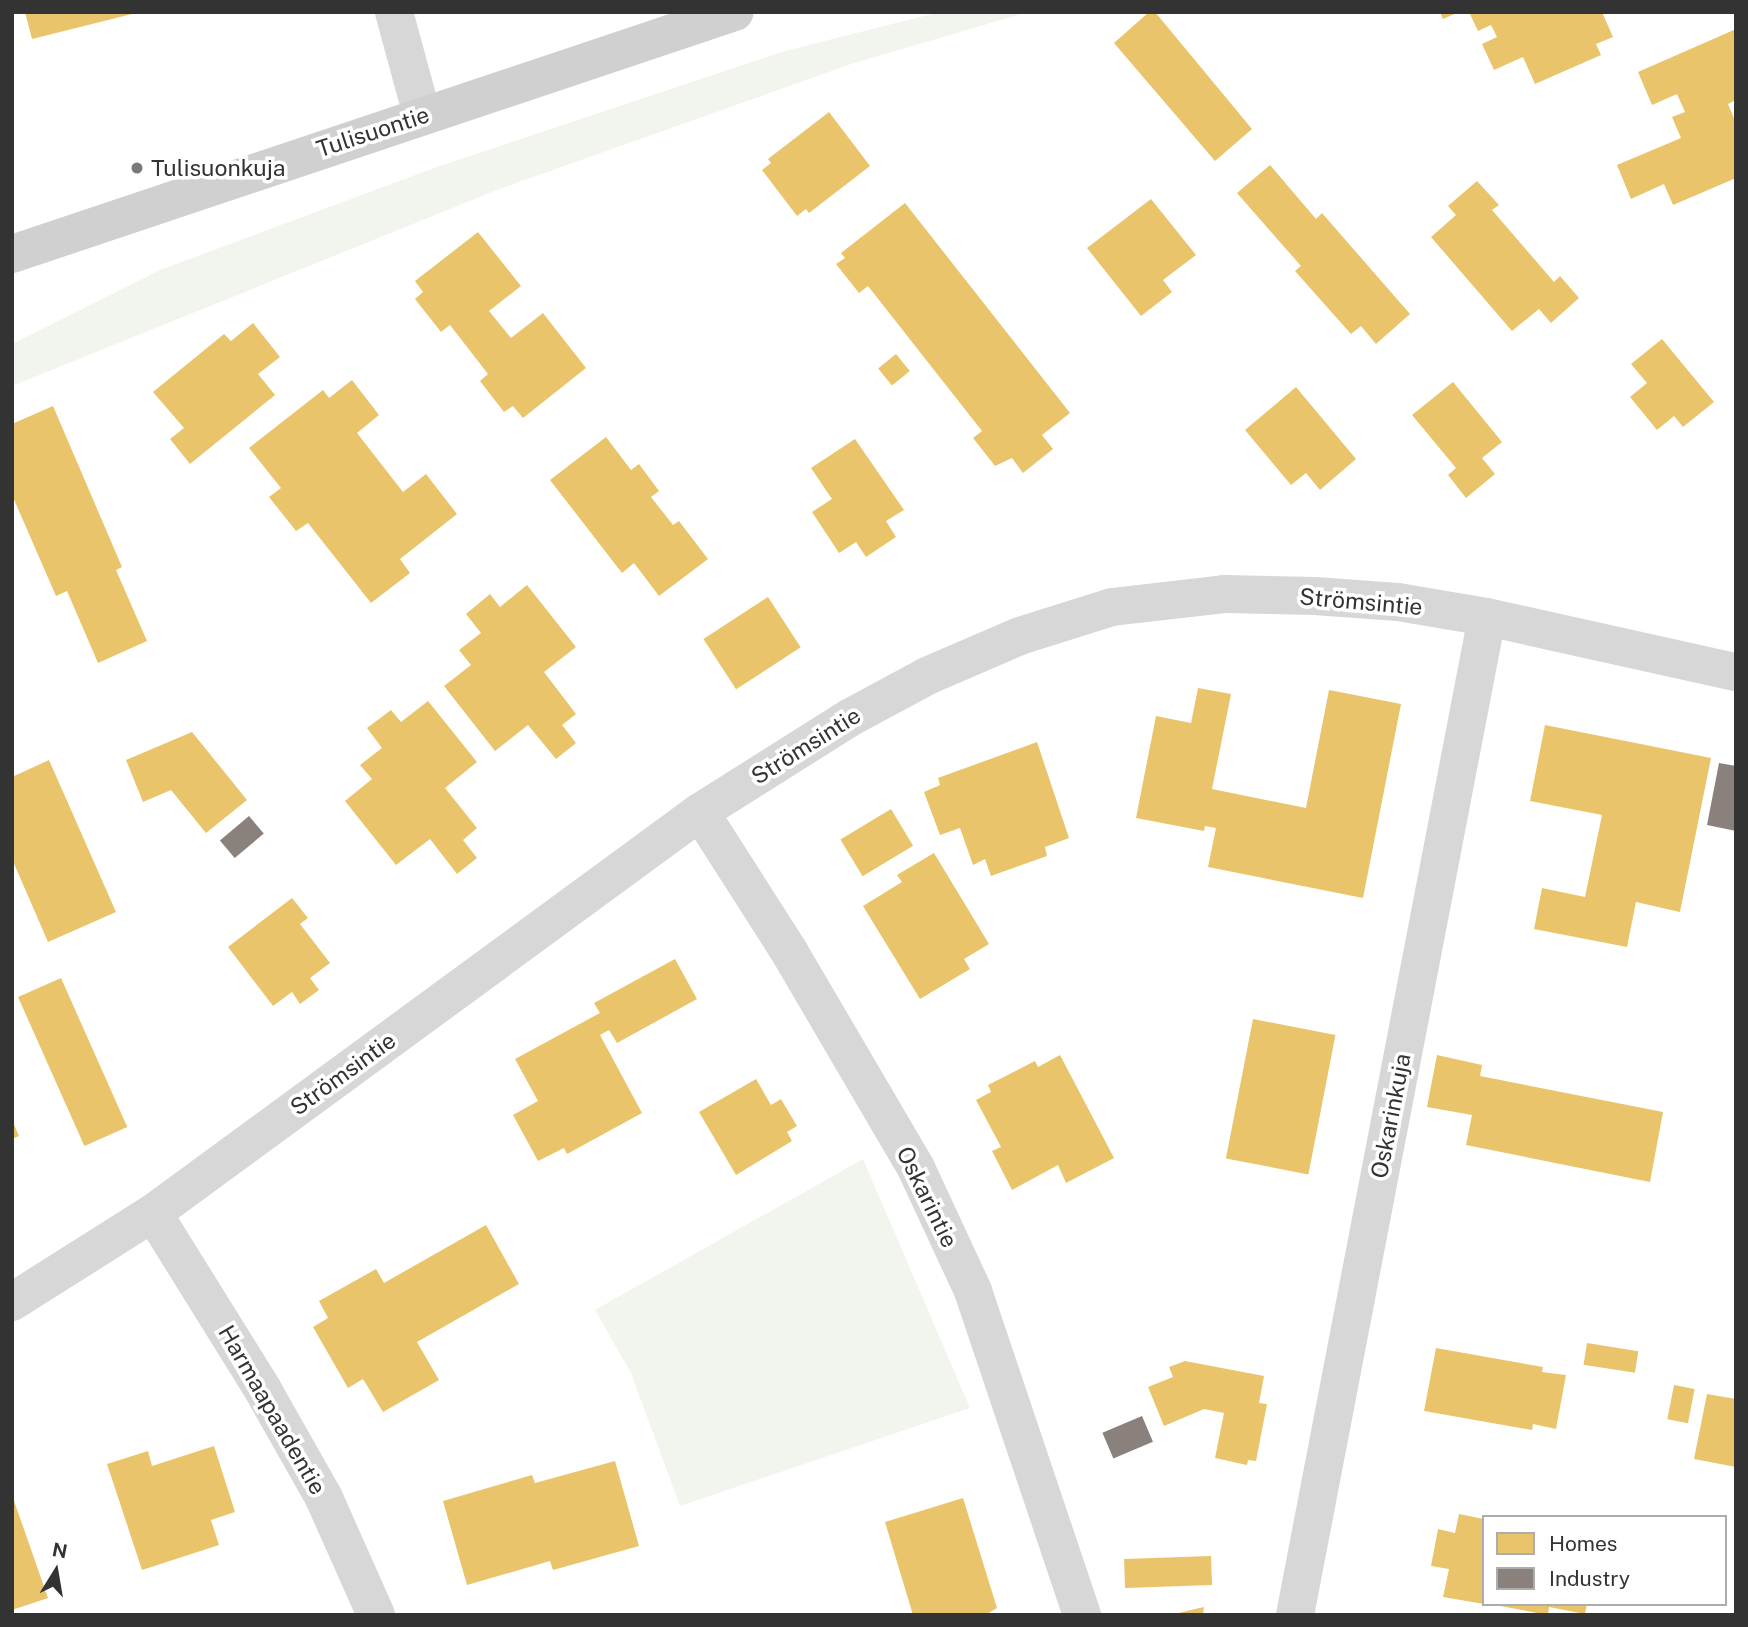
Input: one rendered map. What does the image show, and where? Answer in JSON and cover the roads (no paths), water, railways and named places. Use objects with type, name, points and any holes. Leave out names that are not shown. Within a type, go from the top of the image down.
[{"type":"main road","name":"Tulisuontie","points":[[12,254],[735,12]]},
{"type":"street","points":[[394,12],[422,115]]},
{"type":"street","name":"Strömsintie","points":[[12,1302],[153,1213],[700,812],[851,717],[928,676],[1020,636],[1112,607],[1224,594],[1315,596],[1398,602],[1487,617],[1736,671]]},
{"type":"street","name":"Oskarinkuja","points":[[1295,1615],[1487,617]]},
{"type":"street","name":"Oskarintie","points":[[700,812],[790,953],[916,1168],[973,1291],[1082,1615]]},
{"type":"street","name":"Harmaapaadentie","points":[[153,1213],[270,1402],[324,1498],[376,1615]]},
{"type":"place","name":"Tulisuonkuja","points":[[137,168]]}]
